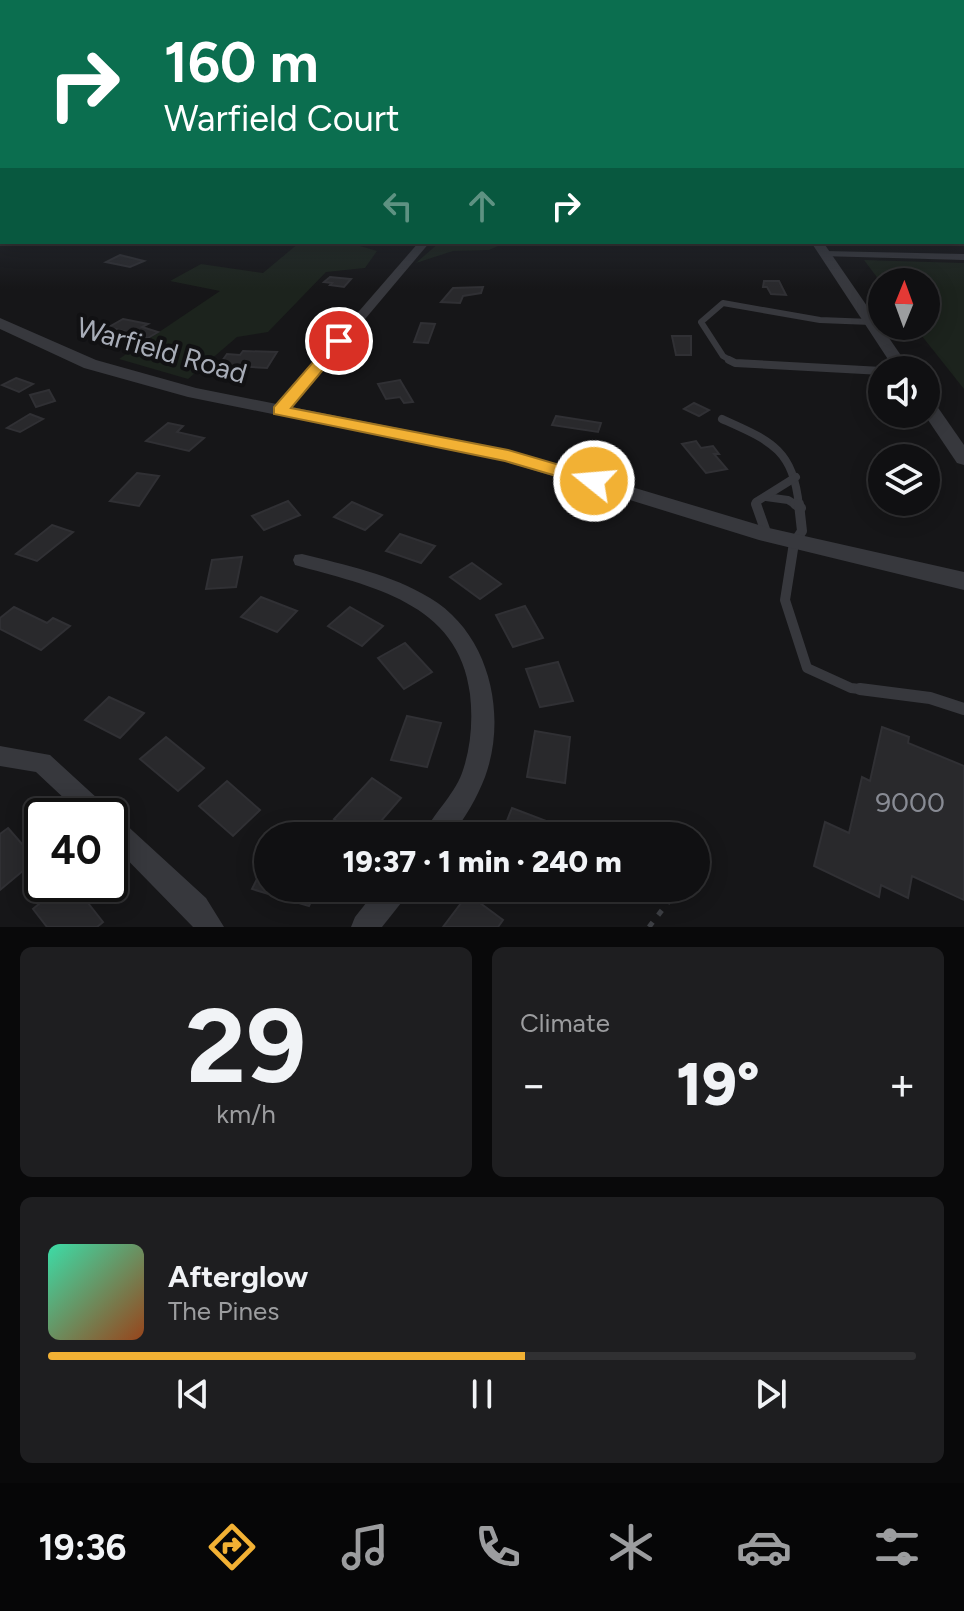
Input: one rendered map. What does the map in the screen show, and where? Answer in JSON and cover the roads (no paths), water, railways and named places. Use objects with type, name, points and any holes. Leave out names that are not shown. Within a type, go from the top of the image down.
[{"type":"street","points":[[280,411],[423,244]]},
{"type":"street","points":[[821,248],[964,257]]},
{"type":"street","points":[[821,248],[868,318]]},
{"type":"street","name":"Warfield Road","points":[[0,323],[90,364],[194,393],[508,456],[794,543],[964,581]]},
{"type":"street","points":[[940,419],[957,439],[964,459]]},
{"type":"street","points":[[302,560],[379,582],[409,595],[439,614],[471,657],[482,691],[483,729],[476,768],[464,795],[446,822]]},
{"type":"street","points":[[0,756],[42,762],[81,798]]},
{"type":"street","points":[[128,842],[196,908],[210,927]]},
{"type":"street","points":[[365,927],[384,902]]},
{"type":"lane","points":[[868,322],[820,320],[723,303],[701,322],[723,356],[735,363],[868,370]]},
{"type":"lane","points":[[722,419],[767,439],[779,449],[796,477],[802,531],[794,543],[785,600],[807,668],[851,688],[930,698],[964,709]]},
{"type":"lane","points":[[767,535],[758,517],[756,502],[796,477]]},
{"type":"lane","points":[[765,497],[788,500],[801,508]]}]
